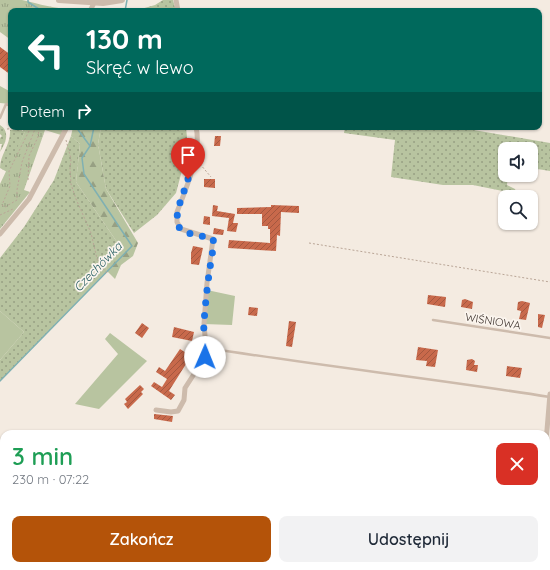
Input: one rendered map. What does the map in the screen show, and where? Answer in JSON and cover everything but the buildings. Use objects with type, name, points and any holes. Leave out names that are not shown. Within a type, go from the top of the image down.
[{"type":"street","points":[[59,0],[122,0]]},
{"type":"street","points":[[0,234],[30,198],[66,130]]},
{"type":"street","points":[[156,410],[171,412],[178,411],[184,400],[185,388],[205,357],[206,348],[204,324],[207,283],[213,239],[185,232],[181,229],[177,222],[177,212],[196,152],[198,136],[197,130]]},
{"type":"street","points":[[547,430],[550,394]]},
{"type":"lane","points":[[0,118],[6,104],[8,105]]},
{"type":"lane","name":"WIŚNIOWA","points":[[433,320],[550,338]]},
{"type":"lane","points":[[206,348],[307,364],[457,382],[550,401]]},
{"type":"path","points":[[30,130],[9,171],[10,186],[2,205],[5,207],[17,200],[17,190],[22,162],[35,130]]},
{"type":"path","points":[[28,180],[29,156],[38,137],[39,130]]},
{"type":"path","points":[[64,134],[71,159],[70,168],[72,184],[91,233],[98,263],[108,274]]},
{"type":"path","points":[[196,152],[198,161],[211,177]]},
{"type":"path","points":[[0,215],[12,209],[19,211]]},
{"type":"path","points":[[310,242],[550,282]]},
{"type":"green space","points":[[0,0],[22,0],[57,8],[8,8],[8,38],[0,32]]},
{"type":"green space","points":[[163,0],[173,0],[175,8],[144,8],[155,5]]},
{"type":"green space","points":[[0,86],[8,90],[8,104],[0,103]]},
{"type":"green space","points":[[0,125],[5,131],[6,138],[0,152],[2,144],[0,144],[0,138],[2,136],[0,134]]},
{"type":"green space","points":[[10,130],[26,130],[7,172],[0,168],[0,163],[9,140]]},
{"type":"green space","points":[[26,130],[45,130],[24,190],[30,192],[0,229],[0,184]]},
{"type":"green space","points":[[45,130],[63,130],[61,135]]},
{"type":"green space","points":[[72,130],[100,130],[98,144],[106,189],[138,243],[133,256],[121,265],[115,279],[107,271],[106,259],[119,245],[76,182],[80,144],[71,136]]},
{"type":"green space","points":[[100,130],[186,130],[188,148],[176,193],[157,215],[134,233],[106,189],[98,144]]},
{"type":"green space","points":[[344,130],[474,130],[550,143],[550,171],[538,169],[538,142],[498,142],[498,182],[507,182],[507,185],[515,190],[498,190],[473,185],[443,185],[391,177],[395,140],[344,133]]},
{"type":"green space","points":[[71,136],[80,144],[76,182],[119,245],[106,259],[107,271],[0,381],[0,360],[24,332],[0,311],[0,258],[24,227],[54,180]]},
{"type":"green space","points":[[207,290],[235,296],[232,325],[204,324]]},
{"type":"green space","points":[[0,311],[24,332],[0,360]]},
{"type":"green space","points":[[110,333],[147,361],[99,409],[75,404],[118,354],[105,339]]},
{"type":"waterway","points":[[28,0],[28,2],[37,8]]},
{"type":"waterway","name":"Czechówka","points":[[126,8],[127,0]]},
{"type":"waterway","points":[[78,130],[90,146]]},
{"type":"waterway","name":"Czechówka","points":[[0,381],[132,246],[84,174],[82,158],[90,146],[93,130]]},
{"type":"route","points":[[188,179],[177,212],[177,222],[181,229],[185,232],[213,239],[214,244],[207,283],[204,324],[206,348],[205,357]]}]
